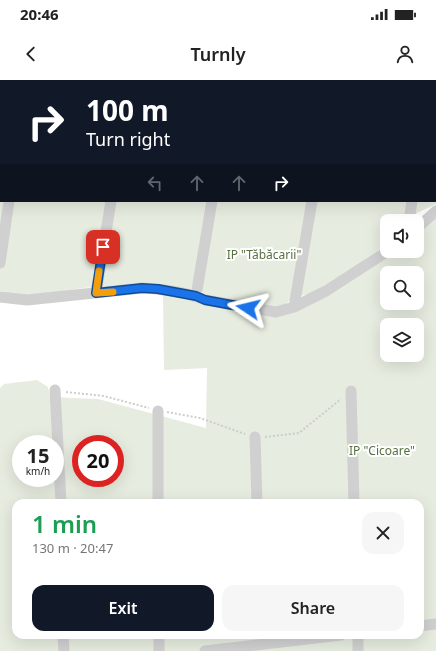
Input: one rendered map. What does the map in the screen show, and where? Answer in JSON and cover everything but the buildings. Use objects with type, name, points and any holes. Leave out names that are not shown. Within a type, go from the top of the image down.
[{"type":"street","points":[[0,263],[9,202]]},
{"type":"street","points":[[96,293],[111,202]]},
{"type":"street","points":[[196,296],[212,202]]},
{"type":"street","points":[[294,307],[312,202]]},
{"type":"street","points":[[410,214],[412,202]]},
{"type":"street","points":[[424,222],[436,211]]},
{"type":"street","points":[[0,297],[27,300],[142,288],[158,289],[196,296],[205,300],[276,312],[294,307],[326,291],[380,256]]},
{"type":"street","points":[[55,390],[62,499]]},
{"type":"street","points":[[351,391],[354,499]]},
{"type":"street","points":[[158,411],[158,499]]},
{"type":"street","points":[[255,437],[257,499]]},
{"type":"street","points":[[424,626],[436,624]]},
{"type":"street","points":[[63,639],[64,651]]},
{"type":"street","points":[[159,639],[159,651]]},
{"type":"street","points":[[205,651],[302,639]]},
{"type":"street","points":[[358,639],[358,651]]},
{"type":"path","points":[[55,390],[104,396],[158,411],[200,418],[255,437],[270,437],[299,433],[351,391]]},
{"type":"green space","name":"IP \"Tăbăcarii\"","points":[[0,202],[436,202],[436,204],[416,214],[380,214],[380,249],[362,263],[313,293],[292,298],[286,304],[273,309],[204,296],[201,289],[118,286],[95,287],[29,295],[15,295],[0,291]]},
{"type":"green space","name":"IP \"Cicoare\"","points":[[436,215],[436,651],[0,651],[0,388],[4,384],[37,380],[48,387],[50,397],[98,399],[206,428],[207,368],[164,370],[163,293],[277,315],[380,258],[424,258],[424,226]]},
{"type":"slow traffic","points":[[99,271],[96,293],[113,292]]},
{"type":"route","points":[[103,247],[96,293],[142,288],[158,289],[248,308]]}]
